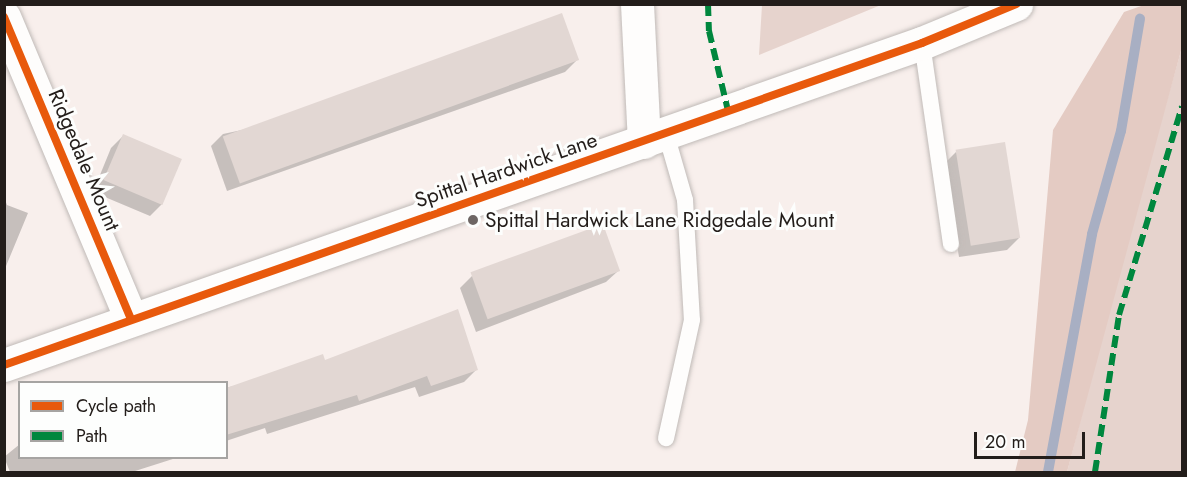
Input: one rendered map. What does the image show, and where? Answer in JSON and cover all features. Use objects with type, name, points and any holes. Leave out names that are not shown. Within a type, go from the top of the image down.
[{"type":"street","points":[[637,4],[655,138]]},
{"type":"street","name":"Spittal Hardwick Lane","points":[[4,365],[129,316],[655,138],[922,44],[1016,4]]},
{"type":"street","name":"Ridgedale Mount","points":[[4,17],[129,316]]},
{"type":"lane","points":[[922,44],[951,244]]},
{"type":"lane","points":[[655,138],[685,200],[692,320],[666,438]]},
{"type":"shaded area","points":[[762,4],[881,5],[759,55]]},
{"type":"shaded area","points":[[1144,5],[1182,5],[1182,47],[1067,472],[1015,472],[1028,420],[1053,130],[1124,12]]},
{"type":"shaded area","points":[[1182,47],[1182,472],[1067,472],[1121,264]]},
{"type":"building","points":[[562,13],[579,60],[240,183],[223,136]]},
{"type":"building","points":[[123,134],[182,159],[162,205],[103,180]]},
{"type":"building","points":[[1005,142],[1020,238],[971,246],[956,150]]},
{"type":"building","points":[[603,224],[620,271],[488,319],[471,272]]},
{"type":"building","points":[[458,309],[478,370],[431,386],[427,376],[359,401],[357,395],[228,434],[228,387],[323,354],[325,360]]},
{"type":"waterway","points":[[1048,472],[1092,234],[1121,131],[1140,19]]},
{"type":"marked path","points":[[708,4],[709,31],[728,111]]},
{"type":"marked path","points":[[1095,472],[1119,315],[1182,106]]},
{"type":"cycle path","points":[[4,365],[922,43],[1016,4]]},
{"type":"cycle path","points":[[4,17],[130,317]]},
{"type":"place","name":"Spittal Hardwick Lane Ridgedale Mount","points":[[473,220]]}]
